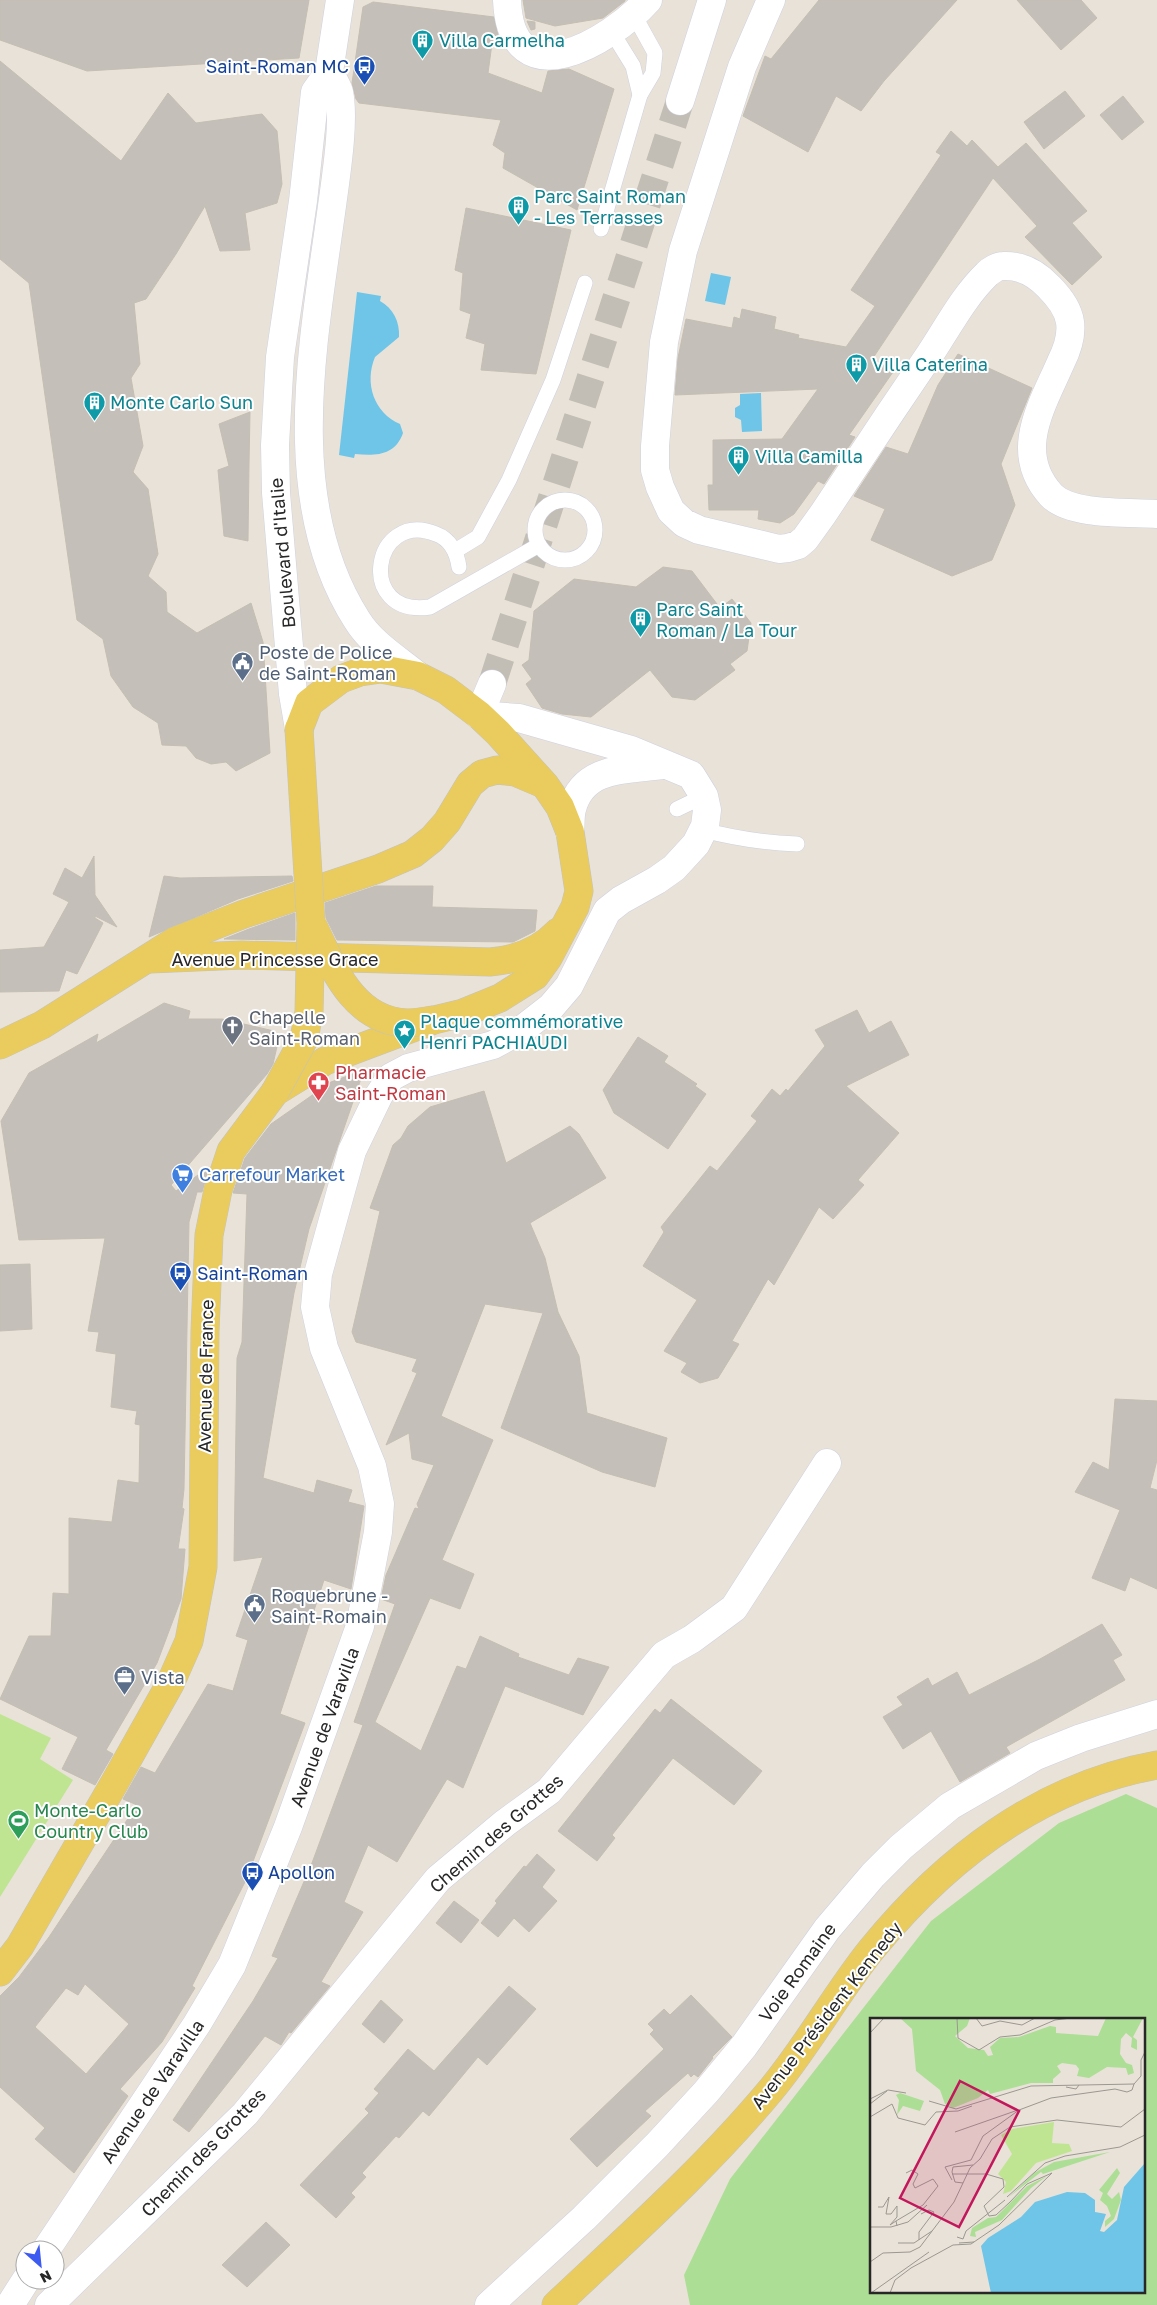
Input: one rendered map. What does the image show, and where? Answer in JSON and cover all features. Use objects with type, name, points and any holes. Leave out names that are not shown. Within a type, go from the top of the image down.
[{"type":"main road","points":[[299,729],[309,703],[341,679],[360,672],[381,670],[418,676]]},
{"type":"main road","name":"Boulevard d'Italie","points":[[418,676],[446,690],[479,715],[545,785]]},
{"type":"main road","name":"Boulevard d'Italie","points":[[275,1092],[304,1039],[309,1012],[311,923],[299,729]]},
{"type":"main road","points":[[148,959],[175,941],[244,914],[378,869],[413,854],[432,839],[447,822],[470,784],[482,774],[497,770],[515,772],[545,785]]},
{"type":"main road","name":"Avenue de France","points":[[0,1972],[20,1946],[124,1766],[170,1684],[189,1640],[203,1567],[205,1331],[209,1235],[218,1190],[231,1151],[275,1092],[325,1061],[434,1020],[463,1013],[500,998],[535,976],[548,958],[574,907],[579,891],[570,832],[560,807],[545,785]]},
{"type":"main road","points":[[311,923],[339,979],[363,1007],[378,1017],[406,1023],[434,1020]]},
{"type":"main road","name":"Avenue Princesse Grace","points":[[0,1045],[42,1025],[148,959],[242,955],[505,961],[529,953],[551,940],[564,927]]},
{"type":"main road","name":"Avenue Président Kennedy","points":[[556,2305],[699,2170],[770,2091],[871,1950],[931,1884],[995,1831],[1049,1800],[1125,1771],[1157,1765]]},
{"type":"street","name":"Boulevard d'Italie","points":[[299,729],[293,694],[276,493],[275,445],[279,376],[315,92],[329,72],[340,0]]},
{"type":"street","points":[[508,0],[511,29],[518,42],[528,52],[544,56],[563,54],[584,47],[612,32],[641,8]]},
{"type":"street","points":[[680,101],[712,0]]},
{"type":"street","points":[[771,0],[742,67],[682,251],[664,342],[658,401],[655,470],[660,487],[671,510],[684,523],[699,530],[778,549],[798,545],[805,539],[823,514],[961,307],[988,272],[1000,266],[1016,266],[1032,273],[1044,282],[1065,307],[1070,322],[1071,335],[1065,353],[1036,419],[1032,436],[1030,451],[1042,480],[1052,495],[1064,504],[1080,509],[1157,514]]},
{"type":"street","name":"Boulevard d'Italie","points":[[329,72],[338,90],[341,108],[334,189],[312,351],[308,427],[312,491],[325,552],[338,587],[357,621],[375,642],[418,676]]},
{"type":"street","points":[[492,684],[479,715],[519,718],[630,750],[691,775],[704,796]]},
{"type":"street","points":[[570,832],[572,808],[587,783],[598,774],[664,765]]},
{"type":"street","name":"Avenue de Varavilla","points":[[53,2240],[197,2024],[232,1965],[288,1827],[360,1626],[378,1532],[380,1504],[372,1466],[324,1348],[315,1308],[318,1274],[352,1151],[379,1095],[390,1078],[408,1068],[494,1046],[524,1028],[551,1007],[569,986],[608,911],[621,900],[674,868],[696,844],[703,830],[707,810],[704,796]]},
{"type":"street","name":"Chemin des Grottes","points":[[49,2305],[245,2114],[438,1880],[505,1823],[549,1791],[664,1655],[692,1639],[734,1608],[827,1463]]},
{"type":"street","name":"Voie Romaine","points":[[489,2305],[584,2218],[657,2145],[706,2092],[744,2046],[827,1929],[873,1875],[901,1848],[950,1806],[1036,1756],[1081,1738],[1157,1714]]},
{"type":"street","points":[[10,2305],[20,2290]]},
{"type":"lane","points":[[601,229],[640,95],[652,73],[655,53],[641,8]]},
{"type":"lane","points":[[612,32],[633,66],[640,95]]},
{"type":"lane","points":[[454,551],[478,536],[509,480],[552,380],[585,283]]},
{"type":"lane","points":[[564,499],[574,501],[584,505],[591,513],[596,531],[594,541],[581,556],[563,560],[546,553],[539,545],[535,536],[535,525],[545,507],[554,501],[564,499]]},
{"type":"lane","points":[[459,567],[454,551],[440,535],[430,531],[410,531],[398,536],[388,545],[380,562],[381,580],[392,598],[405,606],[419,609],[430,607],[539,545]]},
{"type":"lane","points":[[677,808],[704,796]]},
{"type":"lane","points":[[703,830],[730,837],[797,844]]},
{"type":"green space","name":"Monte-Carlo Country Club","points":[[0,1714],[51,1738],[40,1759],[73,1780],[0,1897]]},
{"type":"green space","points":[[1126,1794],[1157,1808],[1157,2305],[690,2305],[684,2275],[730,2179],[931,1921],[1059,1823]]},
{"type":"water","points":[[711,273],[731,277],[725,305],[705,301]]},
{"type":"water","points":[[357,292],[381,296],[380,301],[389,307],[397,321],[399,337],[375,357],[372,367],[371,387],[378,405],[384,413],[400,424],[403,433],[399,441],[390,450],[370,455],[355,454],[354,458],[339,455]]},
{"type":"water","points":[[761,393],[762,431],[742,432],[741,420],[735,417],[735,408],[740,405],[740,394]]},
{"type":"building","points":[[0,0],[309,0],[299,58],[87,71],[0,40]]},
{"type":"building","points":[[523,0],[625,1],[603,18],[555,26],[526,18]]},
{"type":"building","points":[[819,0],[957,0],[884,81],[861,111],[836,96],[808,152],[743,116],[765,56],[771,59]]},
{"type":"building","points":[[1017,0],[1081,0],[1097,18],[1061,50]]},
{"type":"building","points":[[373,2],[494,17],[498,35],[493,36],[488,73],[542,93],[548,71],[569,69],[614,89],[577,210],[503,168],[505,153],[493,145],[501,120],[359,103],[356,99],[352,83],[363,7]]},
{"type":"building","points":[[527,21],[535,22],[535,29],[531,30]]},
{"type":"building","name":"Monte Carlo Sun","points":[[0,61],[121,161],[168,93],[196,123],[262,114],[277,131],[282,184],[277,203],[245,213],[250,250],[220,251],[205,206],[146,299],[134,303],[140,364],[131,378],[143,446],[133,472],[148,489],[158,554],[148,576],[166,592],[167,612],[197,633],[251,603],[263,642],[270,753],[236,771],[226,762],[211,764],[196,758],[186,746],[162,745],[158,723],[133,707],[111,676],[103,639],[77,620],[29,283],[0,259]]},
{"type":"building","points":[[1065,91],[1085,116],[1044,149],[1024,122]]},
{"type":"building","points":[[1123,96],[1144,122],[1122,140],[1100,115]]},
{"type":"building","points":[[951,131],[967,146],[972,140],[998,167],[1026,143],[1087,211],[1072,223],[1102,257],[1072,285],[1025,237],[1037,226],[993,178],[873,358],[893,372],[849,435],[855,437],[824,484],[818,481],[794,514],[780,523],[758,519],[759,510],[709,510],[708,485],[713,485],[713,440],[782,439],[818,389],[675,395],[678,358],[686,319],[732,328],[734,317],[740,319],[742,309],[776,317],[774,329],[799,335],[798,338],[846,347],[875,306],[851,290],[941,155],[936,152]]},
{"type":"building","points":[[466,208],[571,230],[536,374],[481,370],[485,344],[466,338],[471,314],[460,310],[463,273],[455,270]]},
{"type":"building","points":[[958,354],[1032,388],[1001,464],[1015,505],[992,560],[952,576],[871,540],[885,509],[854,496],[886,447],[908,454],[938,385]]},
{"type":"building","points":[[250,412],[248,541],[224,536],[218,470],[229,466],[219,424]]},
{"type":"building","name":"Parc Saint Roman / La Tour","points":[[663,567],[692,571],[720,608],[732,599],[751,623],[747,651],[730,664],[735,670],[695,700],[672,697],[650,670],[591,717],[562,714],[542,708],[526,684],[532,679],[522,665],[529,660],[534,611],[574,579],[636,587]]},
{"type":"building","points":[[94,856],[95,895],[117,927],[95,916],[95,918],[103,923],[77,974],[66,970],[59,991],[0,992],[0,950],[44,947],[69,902],[53,894],[65,868],[82,878]]},
{"type":"building","points":[[164,876],[180,878],[292,876],[293,881],[238,899],[149,937]]},
{"type":"building","points":[[376,886],[433,886],[432,907],[537,910],[535,931],[513,942],[337,940],[326,918],[325,903]]},
{"type":"building","points":[[295,913],[295,940],[224,939],[249,929]]},
{"type":"building","points":[[164,1003],[190,1011],[188,1019],[222,1019],[274,1031],[271,1041],[278,1042],[273,1064],[267,1074],[171,1185],[176,1191],[209,1167],[202,1192],[197,1192],[189,1222],[184,1489],[182,1508],[184,1509],[178,1549],[185,1549],[181,1599],[157,1663],[106,1750],[113,1754],[95,1785],[62,1769],[78,1737],[0,1699],[29,1636],[51,1636],[53,1593],[69,1594],[69,1518],[112,1522],[118,1480],[139,1483],[140,1425],[135,1424],[137,1411],[111,1407],[116,1354],[96,1351],[99,1332],[88,1331],[105,1238],[19,1240],[1,1121],[29,1073],[98,1034],[96,1043]]},
{"type":"building","points":[[857,1010],[869,1033],[891,1021],[909,1055],[846,1086],[899,1133],[858,1180],[864,1185],[833,1219],[819,1207],[774,1285],[768,1279],[732,1341],[739,1344],[718,1378],[700,1383],[681,1372],[687,1363],[664,1351],[697,1300],[643,1266],[664,1232],[661,1227],[710,1166],[717,1171],[757,1121],[751,1116],[772,1089],[780,1096],[786,1089],[788,1091],[825,1046],[815,1030]]},
{"type":"building","points":[[638,1037],[668,1056],[664,1062],[697,1084],[695,1086],[706,1094],[668,1149],[614,1113],[603,1090]]},
{"type":"building","points":[[364,1070],[309,1229],[294,1293],[263,1478],[314,1493],[317,1480],[352,1490],[348,1502],[364,1506],[351,1589],[324,1580],[280,1714],[305,1723],[246,1880],[192,1986],[195,1988],[162,2042],[120,2089],[128,2096],[74,2173],[35,2139],[45,2128],[0,2087],[0,1996],[19,1977],[49,1937],[137,1805],[123,1799],[141,1767],[155,1773],[208,1684],[233,1691],[248,1640],[236,1636],[263,1557],[234,1561],[237,1358],[242,1342],[247,1194],[233,1193],[245,1158],[271,1124],[331,1082]],"holes":[[[85,1984],[129,2024],[86,2074],[35,2027],[66,1988],[78,1995]]]},
{"type":"building","points":[[484,1091],[506,1163],[570,1126],[579,1134],[606,1178],[530,1223],[545,1258],[558,1312],[579,1356],[587,1413],[667,1438],[655,1487],[602,1472],[501,1428],[543,1313],[485,1304],[441,1416],[493,1440],[442,1560],[474,1574],[460,1609],[430,1598],[375,1722],[421,1751],[457,1666],[466,1669],[480,1636],[519,1654],[518,1657],[569,1675],[578,1658],[609,1667],[583,1715],[505,1686],[463,1788],[447,1779],[397,1862],[368,1845],[344,1902],[363,1912],[321,1982],[330,1986],[291,2033],[289,2032],[281,2045],[265,2036],[189,2132],[173,2120],[253,2001],[278,1958],[272,1956],[312,1863],[363,1725],[354,1722],[395,1604],[381,1599],[386,1575],[415,1508],[419,1509],[417,1504],[434,1465],[412,1459],[409,1433],[386,1445],[417,1373],[412,1371],[417,1359],[356,1342],[352,1332],[380,1211],[370,1208],[393,1145],[401,1138],[408,1126],[430,1107]]},
{"type":"building","points":[[30,1264],[32,1329],[0,1331],[0,1265]]},
{"type":"building","points":[[1115,1399],[1157,1401],[1157,1460],[1150,1488],[1157,1490],[1157,1589],[1130,1577],[1125,1591],[1092,1578],[1120,1510],[1075,1492],[1093,1462],[1109,1470]]},
{"type":"building","points":[[1102,1624],[1122,1655],[1113,1660],[1125,1680],[1006,1747],[1010,1753],[960,1782],[931,1731],[903,1749],[883,1717],[903,1705],[897,1697],[928,1678],[932,1686],[957,1672],[969,1695],[1040,1659]]},
{"type":"building","points":[[671,1699],[762,1771],[734,1805],[673,1758],[612,1835],[615,1838],[597,1861],[558,1831],[655,1709],[660,1713]]},
{"type":"building","points":[[537,1854],[555,1870],[542,1887],[557,1901],[529,1932],[514,1918],[498,1937],[481,1923],[497,1903],[495,1901],[524,1866],[526,1867]]},
{"type":"building","points":[[454,1901],[479,1920],[461,1943],[436,1923]]},
{"type":"building","points":[[509,1986],[536,2009],[487,2065],[478,2057],[429,2116],[423,2111],[399,2138],[396,2136],[362,2173],[366,2177],[351,2193],[355,2197],[336,2218],[300,2185],[369,2113],[365,2109],[379,2093],[374,2089],[408,2049],[434,2071]]},
{"type":"building","points":[[691,1995],[732,2037],[712,2057],[698,2077],[694,2074],[691,2077],[688,2073],[645,2111],[651,2116],[597,2167],[570,2139],[664,2049],[650,2034],[654,2030],[648,2024],[664,2009],[670,2015]]},
{"type":"building","points":[[381,2000],[403,2020],[384,2043],[362,2024]]},
{"type":"building","points":[[266,2222],[290,2245],[247,2287],[222,2265]]},
{"type":"tunnel","points":[[492,684],[680,101]]},
{"type":"place","name":"Villa Carmelha","points":[[423,59]]},
{"type":"place","name":"Saint-Roman MC","points":[[365,85]]},
{"type":"place","name":"Parc Saint Roman - Les Terrasses","points":[[518,225]]},
{"type":"place","name":"Villa Caterina","points":[[856,383]]},
{"type":"place","name":"Monte Carlo Sun","points":[[94,421]]},
{"type":"place","name":"Villa Camilla","points":[[739,475]]},
{"type":"place","name":"Parc Saint Roman / La Tour","points":[[640,638]]},
{"type":"place","name":"Poste de Police de Saint-Roman","points":[[243,681]]},
{"type":"place","name":"Chapelle Saint-Roman","points":[[233,1046]]},
{"type":"place","name":"Plaque commémorative Henri PACHIAUDI","points":[[404,1050]]},
{"type":"place","name":"Pharmacie Saint-Roman","points":[[319,1101]]},
{"type":"place","name":"Carrefour Market","points":[[183,1193]]},
{"type":"place","name":"Saint-Roman","points":[[181,1292]]},
{"type":"place","name":"Roquebrune - Saint-Romain","points":[[255,1624]]},
{"type":"place","name":"Vista","points":[[125,1696]]},
{"type":"place","name":"Monte-Carlo Country Club","points":[[18,1839]]},
{"type":"place","name":"Apollon","points":[[252,1891]]}]
